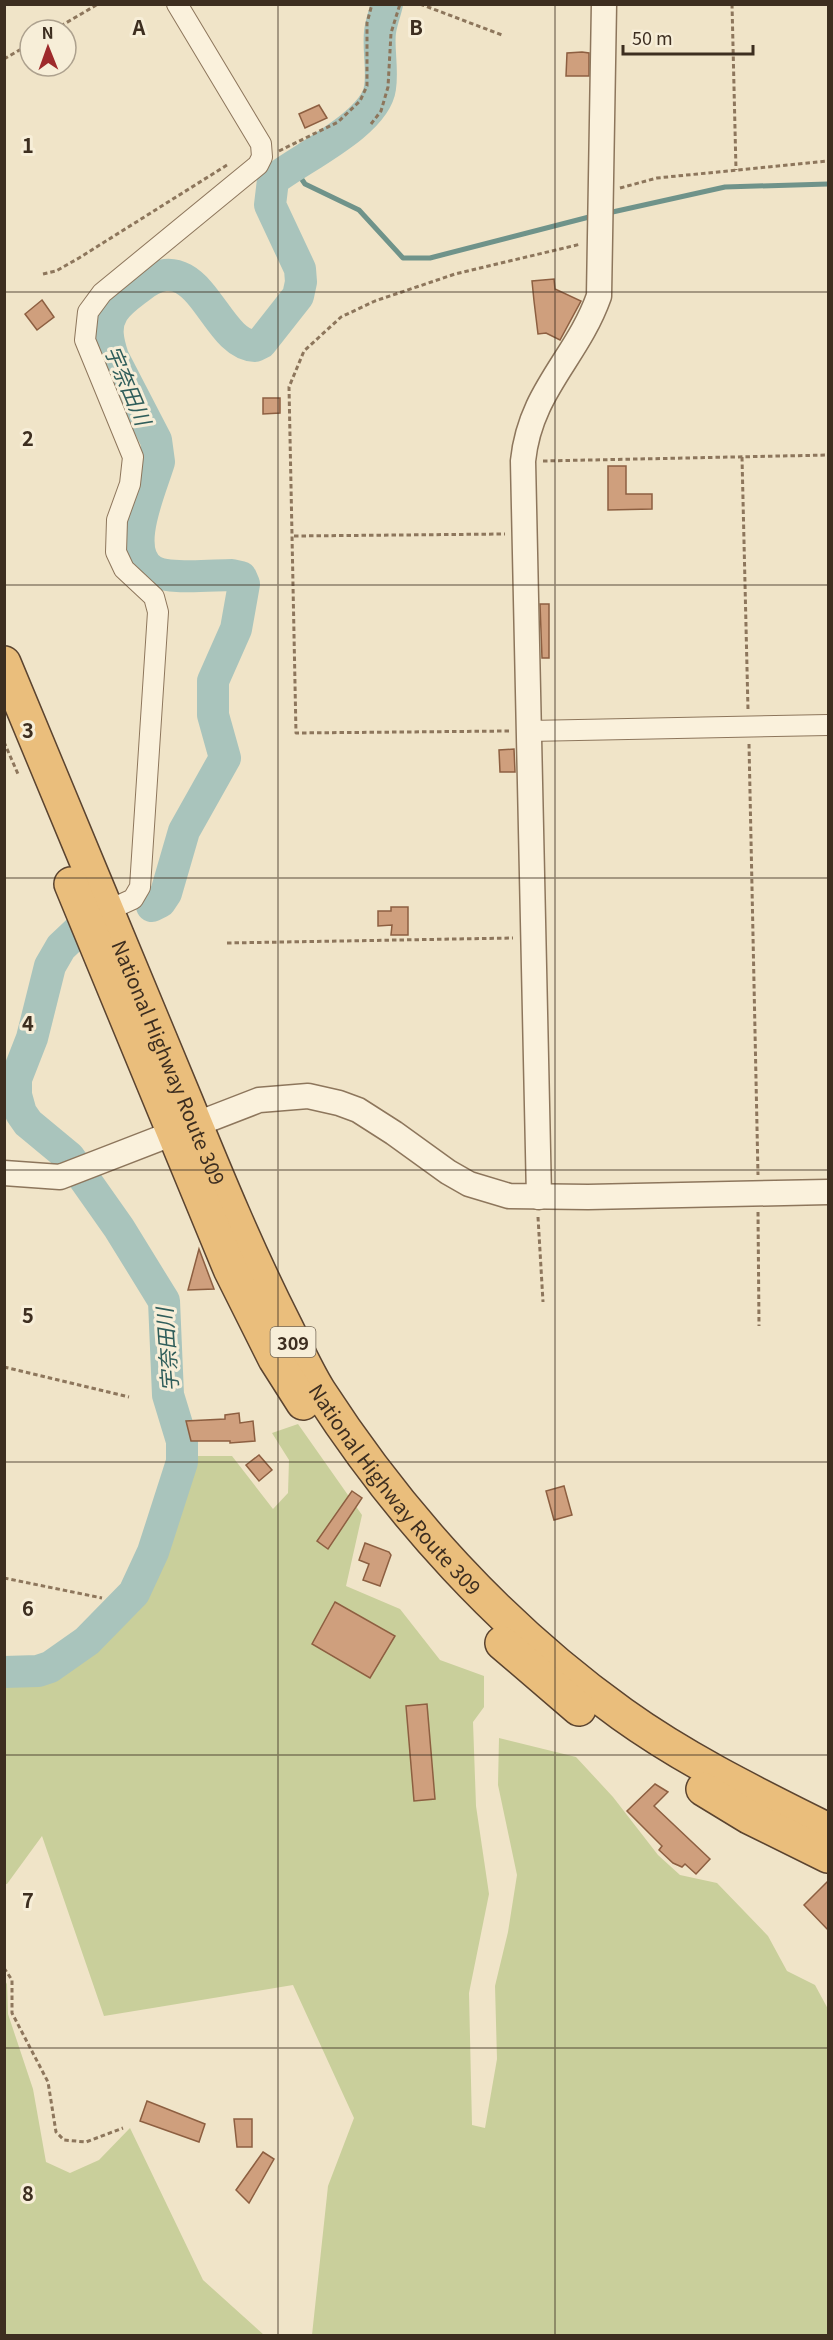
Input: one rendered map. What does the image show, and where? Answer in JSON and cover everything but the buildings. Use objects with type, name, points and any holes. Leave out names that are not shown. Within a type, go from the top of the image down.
[{"type":"highway","name":"National Highway Route 309","points":[[4,663],[96,915],[184,1128],[230,1269],[275,1359],[353,1478],[386,1521],[482,1624],[531,1670],[591,1718],[644,1754],[749,1817],[828,1856]]},
{"type":"highway","name":"National Highway Route 309","points":[[4,721],[96,915]]},
{"type":"highway","name":"National Highway Route 309","points":[[184,1128],[318,1389],[366,1458],[431,1540],[535,1643],[624,1715],[734,1783],[828,1830]]},
{"type":"street","points":[[96,915],[133,900],[141,887],[158,612],[154,597],[124,569],[116,552],[117,520],[130,484],[133,457],[85,340],[88,312],[102,293],[258,165],[263,150],[177,4]]},
{"type":"street","points":[[539,1197],[523,461],[531,418],[540,399],[586,325],[599,296],[604,4]]},
{"type":"street","points":[[529,731],[828,725]]},
{"type":"street","points":[[4,1173],[60,1177],[259,1100],[291,1096],[322,1099],[358,1110],[469,1184],[509,1196],[828,1192]]},
{"type":"path","points":[[74,18],[98,4]]},
{"type":"path","points":[[263,150],[275,153],[338,122],[360,100],[367,87],[367,23],[372,4]]},
{"type":"path","points":[[371,124],[381,111],[388,87],[391,33],[400,4]]},
{"type":"path","points":[[420,4],[502,35]]},
{"type":"path","points":[[732,4],[736,170]]},
{"type":"path","points":[[4,59],[18,51]]},
{"type":"path","points":[[601,197],[626,186],[657,178],[828,161]]},
{"type":"path","points":[[43,274],[56,271],[79,258],[231,162]]},
{"type":"path","points":[[529,731],[296,733],[294,536],[289,387],[304,351],[341,317],[375,301],[455,274],[555,248],[601,241]]},
{"type":"path","points":[[523,461],[828,456]]},
{"type":"path","points":[[742,457],[759,1326]]},
{"type":"path","points":[[294,536],[525,534]]},
{"type":"path","points":[[4,742],[18,774]]},
{"type":"path","points":[[227,943],[533,938]]},
{"type":"path","points":[[539,1197],[543,1302]]},
{"type":"path","points":[[4,1367],[129,1397]]},
{"type":"path","points":[[4,1578],[102,1598]]},
{"type":"path","points":[[4,1968],[12,1980],[12,2013],[48,2082],[56,2132],[64,2140],[86,2142],[123,2128]]},
{"type":"green space","points":[[298,1424],[362,1515],[346,1586],[400,1609],[440,1660],[484,1676],[484,1707],[473,1722],[476,1806],[489,1894],[469,1993],[472,2125],[485,2128],[497,2059],[495,1986],[508,1932],[517,1875],[498,1785],[499,1738],[576,1757],[613,1797],[658,1855],[680,1875],[717,1883],[768,1936],[787,1971],[815,1985],[828,2009],[828,2335],[312,2335],[328,2186],[354,2118],[293,1985],[104,2016],[42,1836],[5,1884],[4,1667],[40,1664],[108,1617],[138,1586],[166,1505],[174,1456],[232,1456],[273,1509],[288,1493],[289,1460],[272,1433]]},
{"type":"green space","points":[[4,1979],[7,1984],[8,2014],[33,2089],[46,2162],[70,2173],[99,2160],[130,2128],[203,2280],[264,2335],[5,2335]]},
{"type":"waterway","name":"宇奈田川","points":[[152,906],[160,902],[166,893],[184,831],[225,758],[213,715],[213,681],[236,629],[244,584],[241,577],[232,575],[160,574],[144,562],[139,550],[139,536],[145,504],[159,462],[156,440],[113,357],[108,340],[108,323],[118,305],[140,287],[160,276],[177,276],[192,285],[228,330],[240,341],[255,346],[261,343],[298,296],[301,282],[300,269],[270,205],[273,180],[351,127],[375,101],[381,81],[380,32],[387,4]]},
{"type":"waterway","points":[[292,165],[305,184],[359,210],[403,258],[430,258],[593,216]]},
{"type":"waterway","points":[[608,213],[725,187],[828,184]]},
{"type":"waterway","name":"宇奈田川","points":[[4,1672],[38,1671],[50,1667],[87,1641],[134,1593],[153,1552],[182,1462],[182,1441],[168,1395],[164,1301],[119,1228],[69,1157],[28,1123],[21,1113],[16,1095],[16,1079],[32,1038],[50,966],[61,947],[78,931]]}]
